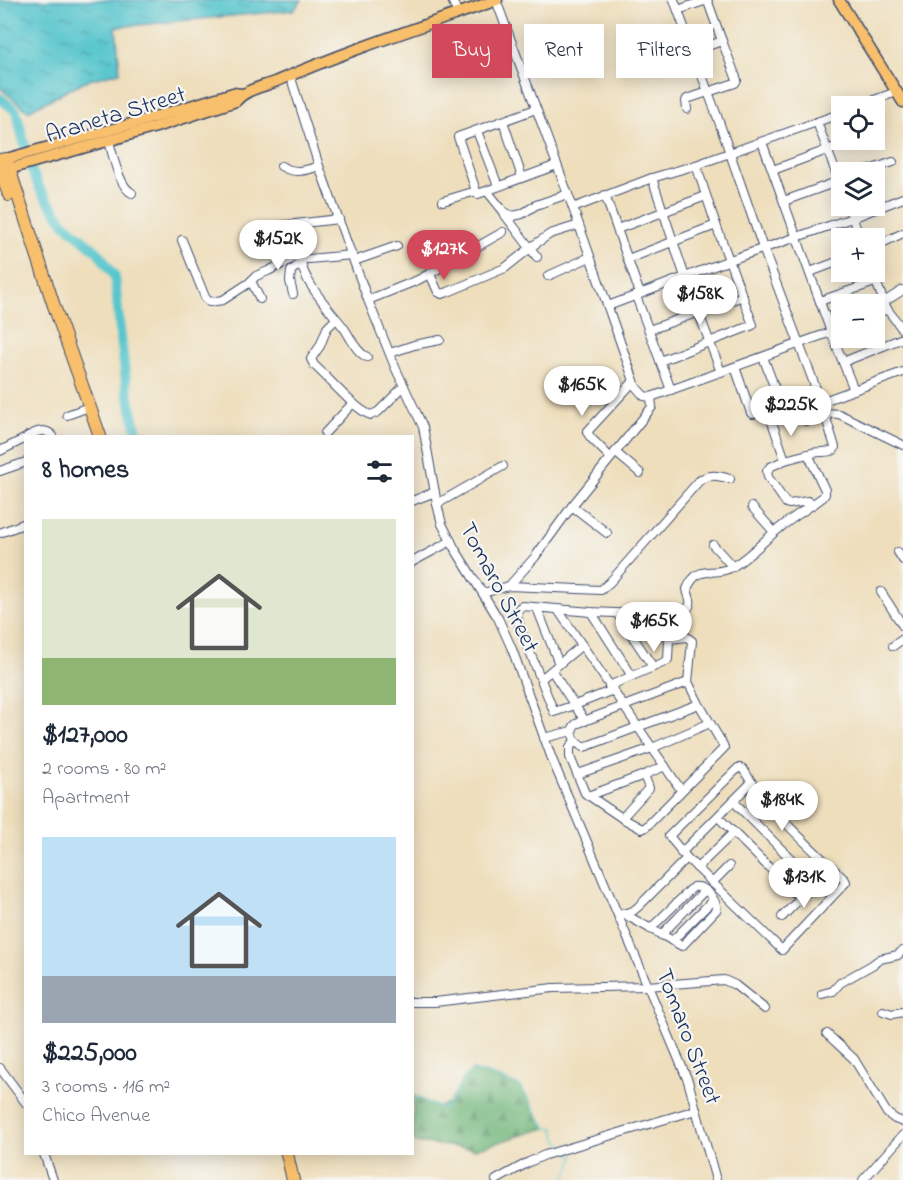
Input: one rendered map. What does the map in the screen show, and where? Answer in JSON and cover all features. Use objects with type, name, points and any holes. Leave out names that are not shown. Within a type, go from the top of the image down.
[{"type":"highway","points":[[2,166],[98,435]]},
{"type":"highway","points":[[285,1155],[291,1180]]},
{"type":"main road","name":"Araneta Street","points":[[2,166],[109,141],[236,101],[242,94],[314,65],[497,0]]},
{"type":"main road","points":[[839,0],[903,102]]},
{"type":"main road","name":"Araneta Street","points":[[34,157],[233,93],[242,94]]},
{"type":"street","points":[[452,0],[458,14]]},
{"type":"street","points":[[497,0],[636,387],[644,396],[651,397],[831,332],[762,142]]},
{"type":"street","points":[[674,0],[683,24]]},
{"type":"street","points":[[678,10],[707,1],[737,81],[687,99],[687,108]]},
{"type":"street","points":[[713,44],[722,41]]},
{"type":"street","name":"Tomaro Street","points":[[290,75],[319,166],[368,300],[423,426],[442,524],[498,618],[513,649],[544,738],[621,914],[647,986],[688,1081],[716,1180]]},
{"type":"street","points":[[703,78],[825,413],[835,448],[831,452],[819,451],[785,460],[766,471],[786,503],[808,501],[814,504]]},
{"type":"street","points":[[885,97],[896,92]]},
{"type":"street","points":[[476,191],[458,137],[536,109]]},
{"type":"street","points":[[573,208],[652,178],[696,165],[831,117]]},
{"type":"street","points":[[503,121],[522,177]]},
{"type":"street","points":[[816,122],[831,162]]},
{"type":"street","points":[[477,131],[498,186]]},
{"type":"street","points":[[109,141],[124,187],[132,193]]},
{"type":"street","points":[[772,170],[831,148]]},
{"type":"street","points":[[885,165],[893,162]]},
{"type":"street","points":[[443,201],[476,191],[478,194],[557,165]]},
{"type":"street","points":[[660,361],[753,325],[696,165]]},
{"type":"street","points":[[281,166],[298,172],[319,166]]},
{"type":"street","points":[[652,178],[685,277],[721,372]]},
{"type":"street","points":[[784,201],[831,187]]},
{"type":"street","points":[[487,190],[537,257]]},
{"type":"street","points":[[504,212],[513,216],[522,214],[536,205],[568,194]]},
{"type":"street","points":[[605,195],[671,390]]},
{"type":"street","points":[[617,229],[706,196]]},
{"type":"street","points":[[608,306],[903,198]]},
{"type":"street","points":[[852,218],[856,228]]},
{"type":"street","points":[[278,226],[339,219]]},
{"type":"street","points":[[430,274],[436,289],[442,294],[505,268],[550,234],[579,225]]},
{"type":"street","points":[[628,259],[716,225]]},
{"type":"street","points":[[368,300],[430,274],[504,231]]},
{"type":"street","points":[[885,242],[903,234]]},
{"type":"street","points":[[182,240],[207,301],[223,300],[259,274],[294,258],[299,258],[306,275],[336,319],[362,354],[367,357]]},
{"type":"street","points":[[293,294],[290,281],[291,271],[301,261],[353,258],[397,246]]},
{"type":"street","points":[[548,276],[590,257]]},
{"type":"street","points":[[810,272],[831,264]]},
{"type":"street","points":[[251,281],[260,299]]},
{"type":"street","points":[[820,301],[875,282],[886,306],[903,330]]},
{"type":"street","points":[[886,306],[903,290]]},
{"type":"street","points":[[649,330],[743,296]]},
{"type":"street","points":[[336,319],[327,328],[311,362],[366,414],[375,414],[404,386]]},
{"type":"street","points":[[843,362],[903,338]]},
{"type":"street","points":[[390,353],[440,340]]},
{"type":"street","points":[[837,348],[854,390]]},
{"type":"street","points":[[735,367],[752,413],[764,411],[779,405],[780,402],[763,357]]},
{"type":"street","points":[[821,402],[903,372]]},
{"type":"street","points":[[634,381],[587,432],[612,455],[640,473]]},
{"type":"street","points":[[509,586],[535,557],[572,506],[652,406],[651,397]]},
{"type":"street","points":[[325,433],[353,403]]},
{"type":"street","points":[[68,415],[87,407]]},
{"type":"street","points":[[806,421],[825,413],[839,414],[903,445]]},
{"type":"street","points":[[772,422],[785,460]]},
{"type":"street","points":[[31,435],[43,431],[52,435]]},
{"type":"street","points":[[0,451],[24,439]]},
{"type":"street","points":[[686,611],[691,602],[687,589],[695,576],[733,567],[774,532],[825,494],[808,454]]},
{"type":"street","points":[[0,471],[24,463]]},
{"type":"street","points":[[437,504],[503,466]]},
{"type":"street","points":[[483,593],[509,586],[601,590],[699,481],[708,476],[729,479]]},
{"type":"street","points":[[414,500],[435,492]]},
{"type":"street","points":[[572,506],[607,533]]},
{"type":"street","points":[[752,507],[774,532]]},
{"type":"street","points":[[0,533],[24,524]]},
{"type":"street","points":[[414,561],[451,541]]},
{"type":"street","points":[[712,545],[733,567]]},
{"type":"street","points":[[881,592],[903,626]]},
{"type":"street","points":[[575,741],[570,747],[570,753],[583,789],[588,796],[640,829],[645,828],[724,748],[688,682],[692,641],[687,637],[669,639],[639,614],[522,606],[519,608],[517,615],[524,638],[554,712],[575,705],[632,676],[665,663],[668,659],[669,639]]},
{"type":"street","points":[[537,608],[559,664]]},
{"type":"street","points":[[558,610],[681,790]]},
{"type":"street","points":[[591,612],[632,676]]},
{"type":"street","points":[[617,613],[653,667]]},
{"type":"street","points":[[893,646],[903,639]]},
{"type":"street","points":[[541,679],[582,645]]},
{"type":"street","points":[[552,670],[585,721]]},
{"type":"street","points":[[688,682],[573,726],[575,741],[584,747],[699,704]]},
{"type":"street","points":[[578,774],[710,723]]},
{"type":"street","points":[[544,738],[572,731]]},
{"type":"street","points":[[588,796],[665,766]]},
{"type":"street","points":[[738,768],[741,768],[766,802],[846,882],[782,950],[684,856],[670,839],[670,833],[738,768]]},
{"type":"street","points":[[622,818],[649,788],[644,776]]},
{"type":"street","points":[[621,914],[633,911],[639,906],[718,816],[751,783]]},
{"type":"street","points":[[733,801],[815,883]]},
{"type":"street","points":[[718,816],[800,898]]},
{"type":"street","points":[[697,868],[734,832]]},
{"type":"street","points":[[712,883],[729,866]]},
{"type":"street","points":[[782,917],[832,867]]},
{"type":"street","points":[[621,914],[682,946],[717,909],[716,904],[700,886],[693,887],[650,929]]},
{"type":"street","points":[[661,935],[705,890]]},
{"type":"street","points":[[822,994],[833,991],[840,982],[872,966],[880,959],[898,955],[903,951],[903,945]]},
{"type":"street","points":[[414,1002],[435,1002],[553,988],[647,986],[724,980],[735,985],[765,1009]]},
{"type":"street","points":[[883,1011],[892,1014],[903,1012]]},
{"type":"street","points":[[827,1034],[854,1059],[887,1113],[903,1122]]},
{"type":"street","points":[[0,1068],[4,1081],[24,1101]]},
{"type":"street","points":[[496,1180],[545,1155],[696,1110]]},
{"type":"street","points":[[863,1180],[901,1141]]},
{"type":"street","points":[[44,1155],[53,1180]]},
{"type":"green space","points":[[472,1070],[520,1086],[546,1128],[475,1149],[414,1142],[414,1096],[437,1107],[448,1104],[464,1078]]},
{"type":"water","points":[[0,0],[302,0],[294,10],[116,27],[120,72],[85,81],[28,111],[0,88]]},
{"type":"waterway","points":[[0,98],[16,111],[31,169],[41,191],[65,224],[99,253],[115,277],[127,390],[138,435]]},
{"type":"waterway","points":[[414,1096],[437,1107],[446,1108],[464,1078],[472,1070],[485,1073],[520,1086],[546,1128],[554,1128],[557,1139],[564,1146]]},
{"type":"waterway","points":[[565,1180],[574,1157],[569,1152]]}]
